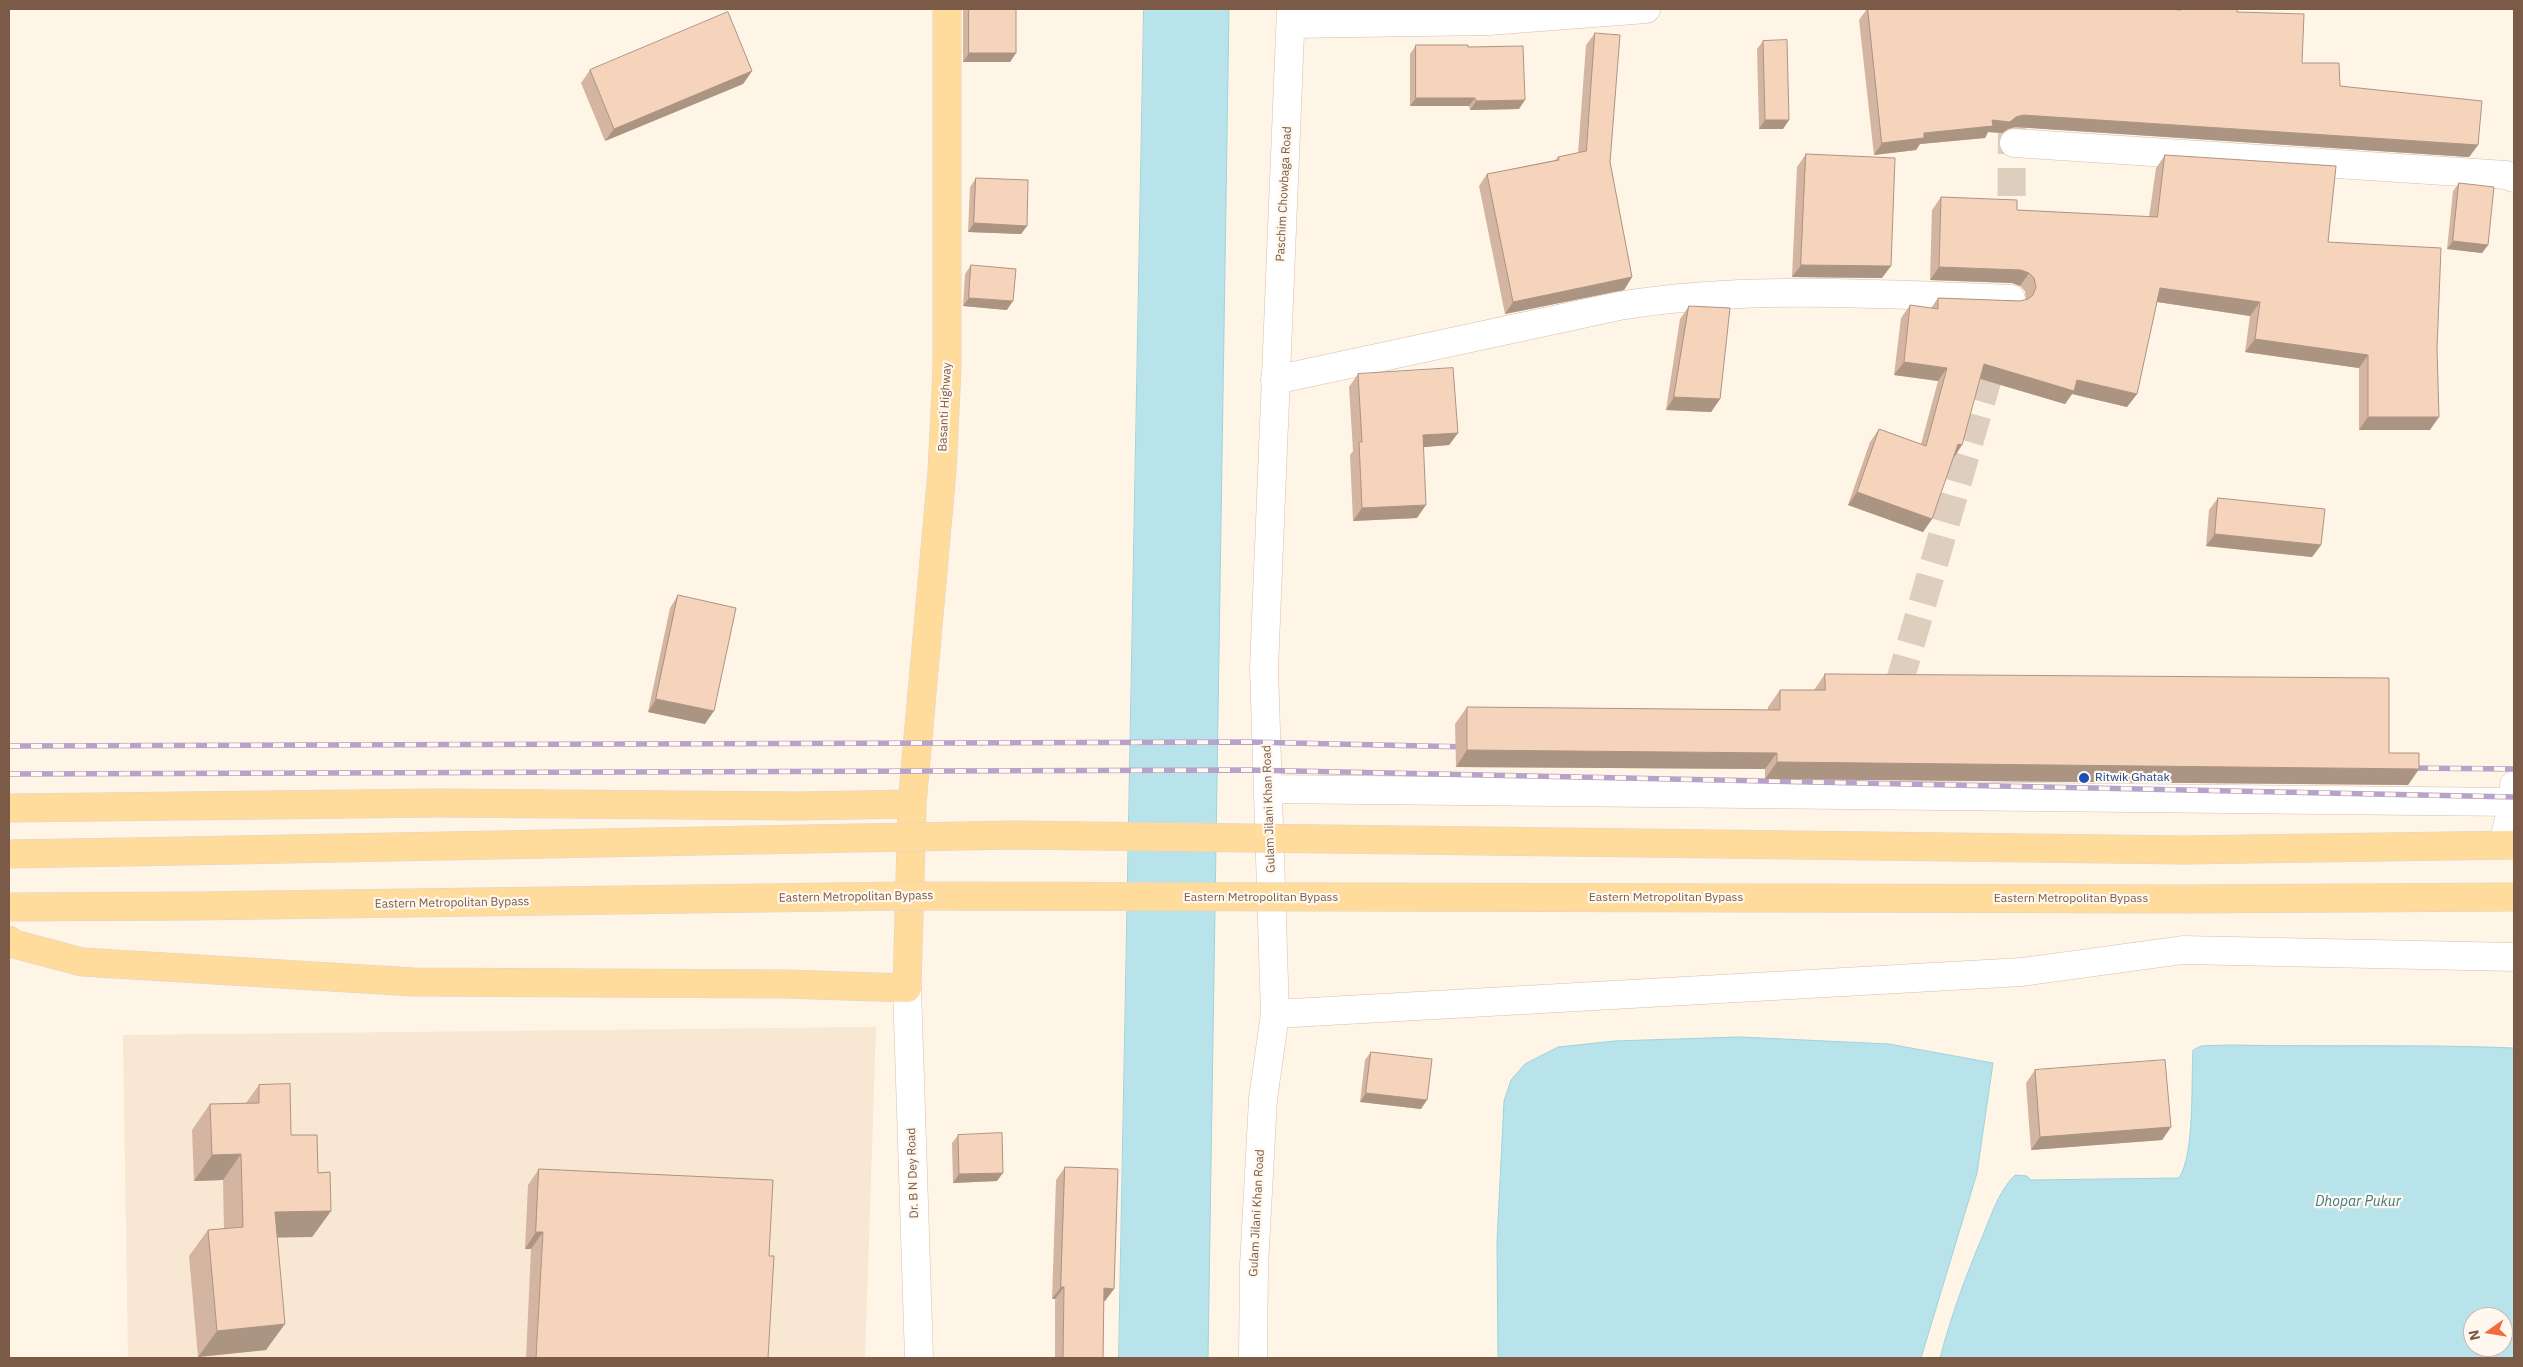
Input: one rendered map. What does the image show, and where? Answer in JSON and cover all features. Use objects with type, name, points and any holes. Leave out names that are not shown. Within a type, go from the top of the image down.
[{"type":"main road","name":"Basanti Highway","points":[[908,988],[912,804],[942,471],[946,379],[947,9]]},
{"type":"main road","points":[[9,808],[438,803],[799,806],[912,804]]},
{"type":"main road","points":[[9,854],[1014,835],[2185,850],[2509,845]]},
{"type":"main road","name":"Eastern Metropolitan Bypass","points":[[9,907],[905,896],[2188,899],[2514,896]]},
{"type":"main road","points":[[9,940],[14,944],[82,962],[414,982],[785,984],[908,988]]},
{"type":"street","points":[[1291,17],[1488,21],[1636,9]]},
{"type":"street","name":"Paschim Chowbaga Road","points":[[1275,380],[1291,17]]},
{"type":"street","points":[[2014,143],[2506,175],[2514,178]]},
{"type":"street","points":[[1275,380],[1619,306],[1670,298],[1727,294],[1902,294],[2011,299]]},
{"type":"street","name":"Gulam Jilani Khan Road","points":[[1253,1358],[1254,1266],[1263,1099],[1275,1014],[1264,668],[1275,380]]},
{"type":"street","points":[[1268,789],[2514,796],[2509,845]]},
{"type":"street","points":[[1275,1014],[2014,972],[2183,950],[2514,957]]},
{"type":"street","name":"Dr. B N Dey Road","points":[[908,988],[919,1358]]},
{"type":"shaded area","points":[[876,1027],[865,1358],[128,1358],[123,1035]]},
{"type":"water","points":[[1144,9],[1229,9],[1208,1358],[1119,1358]]},
{"type":"water","points":[[1740,1037],[1889,1044],[1993,1063],[1977,1173],[1921,1358],[1498,1358],[1497,1242],[1504,1101],[1511,1080],[1525,1064],[1558,1047],[1615,1041]]},
{"type":"water","name":"Dhopar Pukur","points":[[2231,1045],[2514,1048],[2514,1358],[1940,1358],[1959,1296],[1971,1265],[2000,1195],[2015,1175],[2027,1176],[2031,1180],[2179,1178],[2188,1152],[2190,1135],[2193,1050],[2201,1046]]},
{"type":"building","points":[[969,9],[1016,9],[1016,53],[969,53]]},
{"type":"building","points":[[1868,9],[2237,9],[2237,12],[2304,14],[2302,63],[2339,63],[2340,86],[2482,101],[2478,145],[2023,115],[2016,117],[2010,122],[1992,120],[1993,126],[1924,133],[1924,138],[1882,143]]},
{"type":"building","points":[[728,12],[752,71],[614,129],[590,70]]},
{"type":"building","points":[[1595,33],[1620,35],[1610,162],[1632,277],[1513,302],[1487,174],[1559,160],[1558,157],[1586,151]]},
{"type":"building","points":[[1787,40],[1789,120],[1765,120],[1763,41]]},
{"type":"building","points":[[1416,45],[1468,45],[1468,47],[1523,46],[1525,100],[1476,101],[1475,98],[1416,98]]},
{"type":"building","points":[[1806,154],[1895,158],[1891,266],[1801,265]]},
{"type":"building","points":[[2165,155],[2336,166],[2328,242],[2441,248],[2437,349],[2439,417],[2368,417],[2368,355],[2255,339],[2260,302],[2160,288],[2137,394],[2077,380],[2074,391],[1984,364],[1962,445],[1958,444],[1932,519],[1857,492],[1879,429],[1926,446],[1947,368],[1904,362],[1910,305],[1938,309],[1938,298],[2020,301],[2028,299],[2033,295],[2036,287],[2034,278],[2029,273],[2021,270],[1939,267],[1941,197],[2017,200],[2017,210],[2157,217]]},
{"type":"building","points":[[976,178],[1028,180],[1027,226],[974,223]]},
{"type":"building","points":[[2459,183],[2494,187],[2488,245],[2453,241]]},
{"type":"building","points":[[971,265],[1016,269],[1013,301],[969,298]]},
{"type":"building","points":[[1689,306],[1730,308],[1720,399],[1674,397]]},
{"type":"building","points":[[1453,368],[1458,433],[1423,435],[1426,505],[1362,508],[1359,442],[1362,442],[1358,374]]},
{"type":"building","points":[[2218,498],[2325,509],[2321,545],[2215,534]]},
{"type":"building","points":[[678,595],[736,608],[714,711],[656,699]]},
{"type":"building","name":"Ritwik Ghatak","points":[[1825,674],[2389,678],[2389,753],[2419,753],[2419,769],[1777,762],[1777,753],[1467,750],[1467,707],[1780,710],[1780,690],[1825,690]]},
{"type":"building","points":[[1371,1052],[1432,1059],[1427,1100],[1366,1093]]},
{"type":"building","points":[[2165,1060],[2171,1127],[2040,1137],[2035,1070]]},
{"type":"building","points":[[290,1084],[291,1135],[317,1135],[318,1173],[330,1172],[331,1211],[275,1212],[285,1324],[217,1331],[208,1230],[243,1227],[241,1154],[212,1155],[210,1104],[259,1103],[259,1085]]},
{"type":"building","points":[[1002,1133],[1003,1173],[959,1174],[958,1135]]},
{"type":"building","points":[[1065,1167],[1118,1169],[1114,1289],[1104,1288],[1103,1358],[1063,1358],[1064,1287],[1061,1287]]},
{"type":"building","points":[[539,1169],[773,1180],[769,1256],[774,1256],[768,1358],[536,1358],[543,1232],[536,1232]]},
{"type":"tunnel","points":[[1899,684],[2011,299],[2012,119]]},
{"type":"railway","points":[[9,746],[1248,742],[1469,747]]},
{"type":"railway","points":[[2406,768],[2514,769]]},
{"type":"railway","points":[[9,774],[1248,770],[2514,797]]},
{"type":"place","name":"Ritwik Ghatak","points":[[2084,778]]}]
